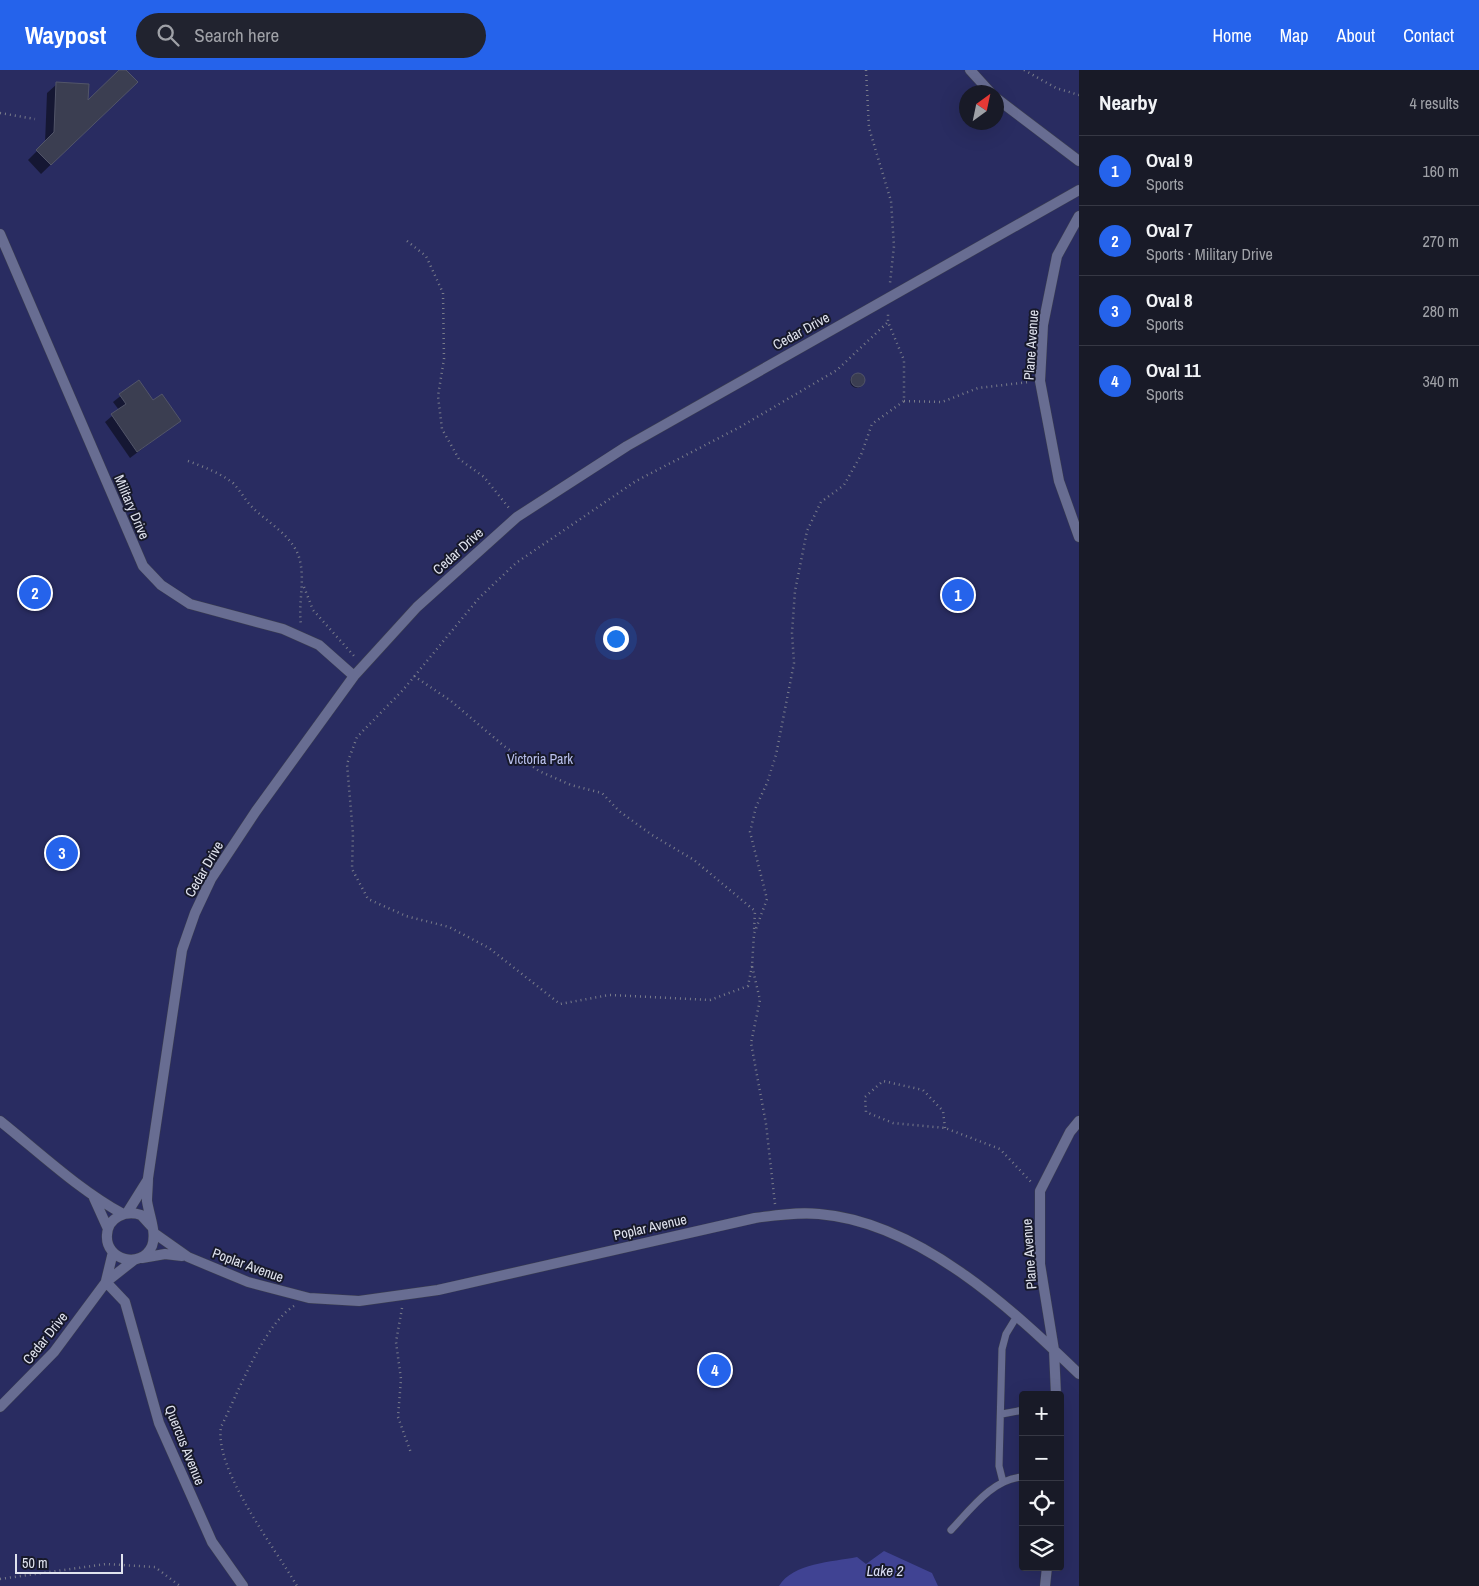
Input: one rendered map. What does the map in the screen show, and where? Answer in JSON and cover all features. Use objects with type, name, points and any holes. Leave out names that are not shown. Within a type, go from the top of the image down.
[{"type":"street","points":[[970,70],[984,85]]},
{"type":"street","points":[[1004,104],[1079,161]]},
{"type":"street","name":"Cedar Drive","points":[[152,1229],[147,1199],[148,1178],[182,950],[195,913],[211,878],[256,811],[363,665],[417,607],[517,517],[627,446],[1079,190]]},
{"type":"street","name":"Plane Avenue","points":[[1079,216],[1057,256],[1044,325],[1040,381],[1059,481],[1079,537]]},
{"type":"street","name":"Military Drive","points":[[0,234],[143,566],[161,585],[190,604],[302,636],[319,644],[354,676]]},
{"type":"street","points":[[0,1121],[80,1184],[93,1197],[125,1214],[141,1216],[152,1229],[150,1250],[137,1259],[119,1257],[113,1252],[108,1246],[108,1230],[93,1197]]},
{"type":"street","name":"Plane Avenue","points":[[1055,1391],[1054,1350],[1040,1264],[1040,1191],[1070,1132],[1079,1121]]},
{"type":"street","name":"Cedar Drive","points":[[125,1214],[148,1178]]},
{"type":"street","points":[[108,1230],[116,1218],[125,1214]]},
{"type":"street","name":"Poplar Avenue","points":[[137,1259],[165,1254],[188,1257],[248,1282],[308,1298],[359,1301],[404,1296],[776,1215],[825,1214],[852,1220],[889,1233],[937,1257],[989,1292],[1079,1374]]},
{"type":"street","name":"Poplar Avenue","points":[[152,1229],[188,1257]]},
{"type":"street","name":"Cedar Drive","points":[[106,1282],[113,1252]]},
{"type":"street","name":"Cedar Drive","points":[[0,1407],[54,1352],[106,1282],[137,1259]]},
{"type":"street","name":"Quercus Avenue","points":[[106,1282],[125,1302],[159,1423],[208,1534],[243,1586]]},
{"type":"street","points":[[1045,1586],[1047,1571]]},
{"type":"lane","points":[[1003,1482],[999,1466],[1002,1414],[1002,1349],[1006,1334],[1017,1316]]},
{"type":"lane","points":[[1002,1414],[1019,1411]]},
{"type":"lane","points":[[951,1530],[988,1493],[1003,1482],[1019,1478]]},
{"type":"path","points":[[866,70],[868,128],[891,201],[894,246],[888,322],[904,360],[904,401]]},
{"type":"path","points":[[1024,70],[1056,88],[1079,95]]},
{"type":"path","points":[[0,113],[35,119]]},
{"type":"path","points":[[406,241],[426,256],[443,293],[444,359],[438,396],[442,429],[458,459],[484,477],[517,517]]},
{"type":"path","points":[[414,676],[451,701],[504,746],[539,771],[571,785],[602,793],[619,811],[652,835],[694,860],[755,911],[752,966],[748,986],[710,1000],[609,995],[560,1004],[489,948],[449,928],[406,916],[368,899],[352,869],[353,834],[347,764],[358,737],[414,676],[480,598],[516,563],[636,481],[740,427],[837,370],[888,322]]},
{"type":"path","points":[[754,934],[767,899],[750,832],[756,807],[767,783],[776,755],[794,663],[792,633],[795,591],[807,532],[821,502],[844,486],[861,455],[872,424],[904,401],[942,402],[978,388],[1040,381]]},
{"type":"path","points":[[188,461],[213,471],[233,484],[252,508],[289,541],[300,558],[303,586],[313,610],[363,665]]},
{"type":"path","points":[[302,636],[298,608],[303,586]]},
{"type":"path","points":[[752,966],[760,1000],[751,1043],[766,1124],[776,1215]]},
{"type":"path","points":[[945,1128],[943,1112],[923,1090],[883,1081],[865,1097],[866,1112],[893,1123],[945,1128],[1000,1149],[1040,1191]]},
{"type":"path","points":[[404,1296],[396,1342],[401,1378],[398,1418],[411,1453]]},
{"type":"path","points":[[297,1586],[283,1562],[259,1530],[226,1461],[219,1437],[221,1427],[268,1332],[285,1311],[308,1298]]},
{"type":"path","points":[[0,1579],[106,1564],[155,1567],[180,1586]]},
{"type":"green space","name":"Victoria Park","points":[[0,70],[1079,70],[1079,1586],[0,1586]]},
{"type":"water","name":"Lake 2","points":[[884,1551],[932,1573],[938,1586],[779,1586],[785,1578],[803,1568],[857,1557],[866,1564]]},
{"type":"building","points":[[119,70],[126,70],[138,82],[51,165],[36,150],[54,132],[56,82],[89,84],[88,100]]},
{"type":"building","points":[[855,373],[861,373],[865,380],[861,387],[855,387],[851,383],[851,377]]},
{"type":"building","points":[[139,380],[153,400],[162,394],[181,421],[137,452],[111,414],[126,404],[119,394]]},
{"type":"place","name":"Oval 7","points":[[35,593]]},
{"type":"place","name":"Oval 9","points":[[958,595]]},
{"type":"place","name":"Oval 8","points":[[62,853]]},
{"type":"place","name":"Oval 11","points":[[715,1370]]}]
